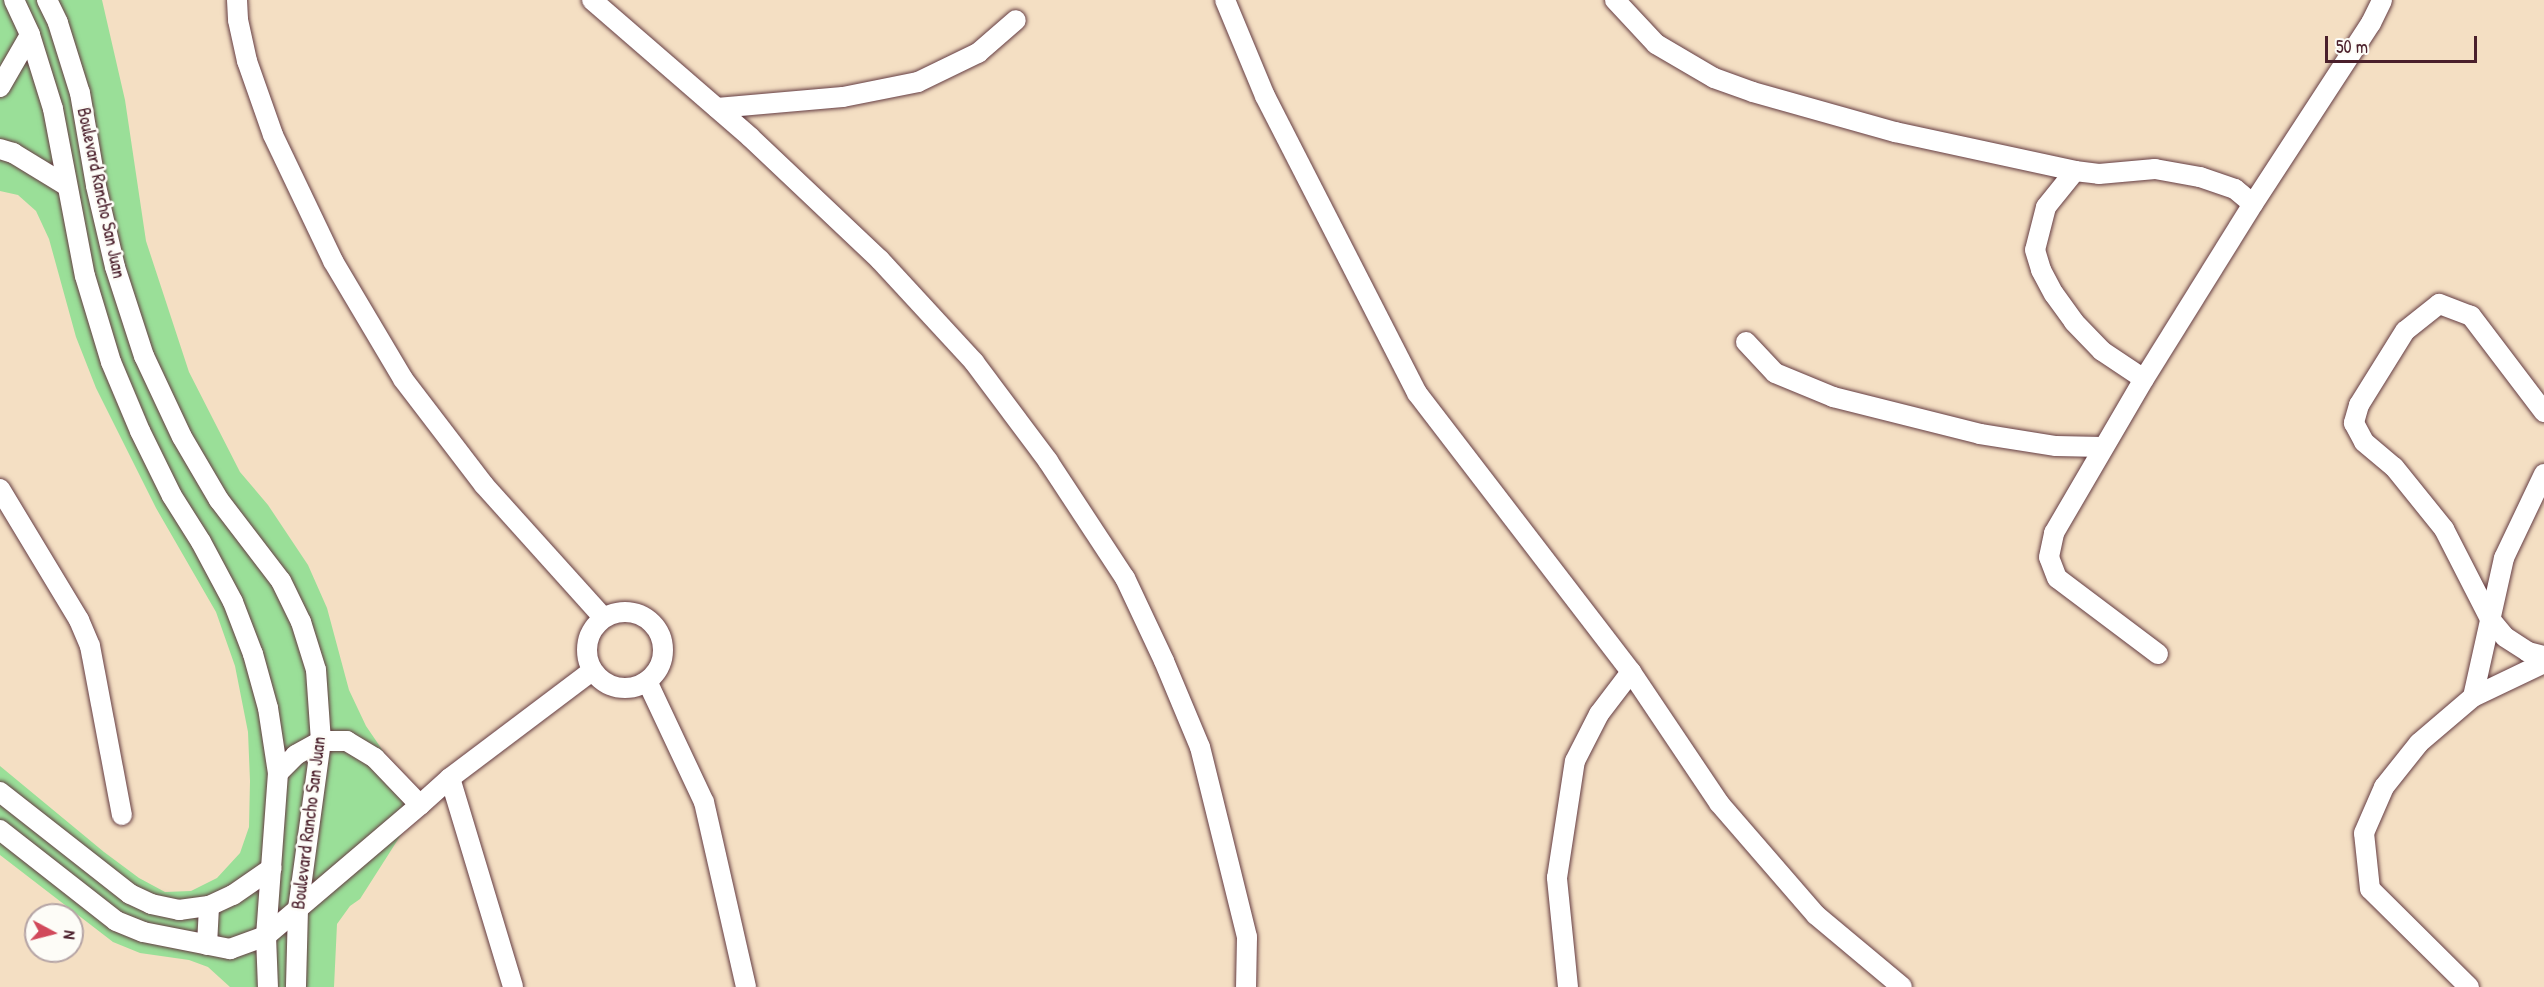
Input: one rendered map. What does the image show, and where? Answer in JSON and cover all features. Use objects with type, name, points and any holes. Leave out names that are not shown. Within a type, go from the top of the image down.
[{"type":"street","name":"Boulevard Rancho San Juan","points":[[14,0],[30,35],[53,109],[85,276],[111,362],[140,431],[172,496],[201,542],[233,602],[253,654],[265,697],[278,772],[266,936],[268,987]]},
{"type":"street","name":"Boulevard Rancho San Juan","points":[[47,0],[58,23],[80,93],[96,186],[115,267],[144,356],[182,437],[219,500],[281,581],[301,622],[316,670],[321,741],[298,909],[296,987]]},
{"type":"street","points":[[237,0],[238,20],[247,61],[273,135],[333,261],[404,379],[484,485],[603,617]]},
{"type":"street","points":[[592,0],[717,108],[880,260],[974,362],[1048,461],[1125,578],[1164,661],[1200,747],[1247,937],[1246,987]]},
{"type":"street","points":[[1224,0],[1265,96],[1417,393],[1631,672],[1719,803],[1816,915],[1902,987]]},
{"type":"street","points":[[1615,0],[1656,44],[1714,78],[1753,92],[1895,132],[2075,171],[2099,174],[2155,169],[2200,177],[2235,189],[2253,204]]},
{"type":"street","points":[[2158,654],[2057,578],[2049,557],[2054,533],[2102,447],[2253,204],[2371,23],[2382,0]]},
{"type":"street","points":[[717,108],[843,97],[918,82],[978,53],[1016,20]]},
{"type":"street","points":[[0,87],[30,35]]},
{"type":"street","points":[[0,149],[13,153],[67,186]]},
{"type":"street","points":[[2075,171],[2046,207],[2035,250],[2041,270],[2067,312],[2102,351],[2144,379]]},
{"type":"street","points":[[2544,412],[2470,316],[2439,304],[2405,331],[2359,405],[2354,423],[2364,442],[2401,475],[2444,529],[2490,619],[2505,637],[2528,652],[2544,656]]},
{"type":"street","points":[[1746,342],[1775,373],[1833,397],[1915,420],[1980,434],[2056,446],[2102,447]]},
{"type":"street","points":[[2473,697],[2504,558],[2544,474]]},
{"type":"street","points":[[0,489],[79,620],[90,646],[122,815]]},
{"type":"street","points":[[626,610],[648,618],[662,638],[661,662],[647,681],[628,688],[608,684],[592,671],[586,642],[603,617],[626,610]]},
{"type":"street","points":[[2469,987],[2370,889],[2364,833],[2384,787],[2419,743],[2473,697],[2544,663]]},
{"type":"street","points":[[0,830],[116,921],[143,932],[230,949],[266,936],[450,778],[592,671]]},
{"type":"street","points":[[1568,987],[1557,878],[1575,761],[1599,714],[1631,672]]},
{"type":"street","points":[[647,681],[704,802],[746,987]]},
{"type":"street","points":[[278,772],[296,755],[321,741],[346,741],[375,758],[420,805]]},
{"type":"street","points":[[450,778],[513,987]]},
{"type":"street","points":[[0,792],[130,894],[151,904],[179,910],[209,906],[233,895],[272,867]]},
{"type":"street","points":[[207,945],[209,906]]},
{"type":"green space","points":[[0,0],[102,0],[125,100],[146,241],[189,372],[240,472],[268,505],[308,565],[327,608],[349,690],[366,726],[420,805],[360,899],[350,906],[337,924],[334,987],[230,987],[208,967],[189,960],[140,953],[113,942],[84,920],[84,903],[62,903],[0,855],[0,766],[139,878],[165,892],[191,891],[217,878],[240,853],[249,827],[250,781],[248,732],[235,666],[216,612],[156,508],[96,388],[76,337],[49,239],[36,211],[18,195],[0,191]]}]
